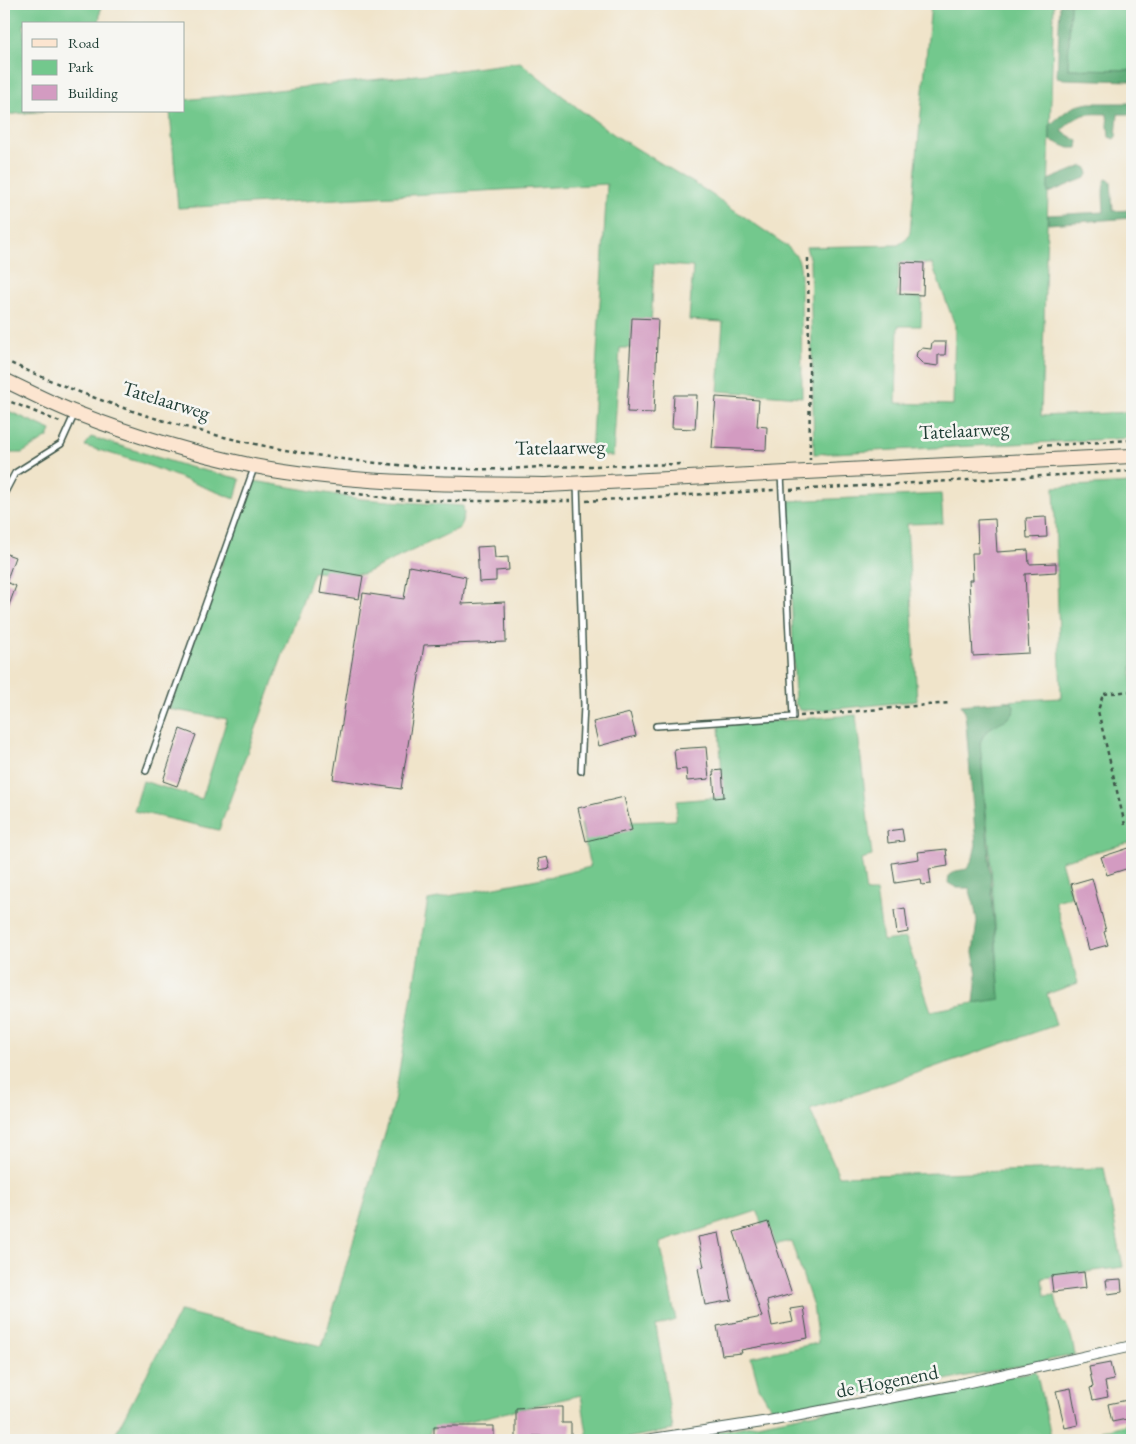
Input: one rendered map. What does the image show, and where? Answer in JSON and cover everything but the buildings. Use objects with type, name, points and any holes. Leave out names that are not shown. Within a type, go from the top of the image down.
[{"type":"main road","name":"Tatelaarweg","points":[[4,380],[75,413],[177,446],[255,466],[323,475],[392,481],[480,485],[546,485],[1132,456]]},
{"type":"street","name":"de Hogenend","points":[[646,1440],[769,1421],[956,1386],[1132,1346]]},
{"type":"lane","points":[[4,494],[15,473],[61,444],[75,413]]},
{"type":"lane","points":[[146,771],[255,466]]},
{"type":"lane","points":[[656,726],[793,717],[780,473]]},
{"type":"lane","points":[[577,483],[584,705],[581,771]]},
{"type":"path","points":[[808,258],[810,472]]},
{"type":"path","name":"Tatelaarweg","points":[[4,360],[59,385],[139,414],[194,431],[261,446],[327,457],[370,463],[473,469],[692,464]]},
{"type":"path","name":"Tatelaarweg","points":[[1034,446],[1132,440]]},
{"type":"path","points":[[1126,824],[1098,711],[1103,694],[1132,691]]},
{"type":"path","points":[[793,717],[950,703]]},
{"type":"green space","points":[[4,4],[101,4],[99,22],[22,22],[22,112],[36,112],[4,115]]},
{"type":"green space","points":[[931,4],[1054,4],[1041,416],[1132,412],[1132,438],[814,454],[810,261],[806,247],[898,245],[907,239],[910,232]],"holes":[[[899,263],[932,264],[955,325],[953,405],[896,403],[898,326],[921,326],[922,298],[897,297]]]},
{"type":"green space","points":[[1060,4],[1070,4],[1068,69],[1132,70],[1132,81],[1064,79],[1057,77]]},
{"type":"green space","points":[[1070,4],[1132,4],[1132,70],[1068,69]]},
{"type":"green space","points":[[520,62],[616,136],[705,190],[787,246],[798,260],[801,277],[802,397],[718,391],[723,322],[689,320],[693,267],[654,264],[650,348],[620,348],[613,456],[591,455],[607,184],[178,208],[170,112],[185,112],[185,100]]},
{"type":"green space","points":[[1090,103],[1132,103],[1132,114],[1118,114],[1116,137],[1114,139],[1109,137],[1107,114],[1087,114],[1072,121],[1061,131],[1078,141],[1077,148],[1069,148],[1050,140],[1050,125],[1073,107]]},
{"type":"green space","points":[[1083,166],[1087,168],[1088,175],[1085,178],[1048,193],[1048,180]]},
{"type":"green space","points":[[1106,179],[1111,181],[1113,211],[1132,210],[1132,218],[1048,224],[1048,215],[1104,212],[1103,190]]},
{"type":"green space","points":[[4,409],[51,430],[48,437],[22,453],[4,453]]},
{"type":"green space","points":[[91,437],[189,467],[237,478],[240,480],[235,499],[142,463],[85,446]]},
{"type":"green space","points":[[254,481],[361,499],[463,506],[464,514],[460,528],[363,574],[313,572],[219,830],[134,811],[143,781],[202,799],[227,719],[169,709],[244,502]]},
{"type":"green space","points":[[1132,483],[1132,842],[1061,861],[1071,897],[1055,901],[1078,983],[1047,994],[1056,1025],[810,1110],[839,1176],[1104,1168],[1123,1267],[1043,1278],[1045,1296],[1055,1295],[1061,1320],[1071,1336],[1075,1355],[774,1413],[759,1387],[751,1357],[818,1343],[813,1306],[791,1241],[769,1246],[757,1211],[660,1243],[676,1320],[656,1326],[673,1430],[616,1440],[588,1440],[581,1395],[430,1430],[430,1440],[112,1440],[180,1311],[321,1346],[323,1344],[393,1107],[428,900],[590,867],[581,824],[676,820],[677,801],[723,797],[719,725],[856,715],[872,856],[861,859],[866,892],[876,892],[883,941],[906,938],[931,1011],[1000,998],[980,743],[984,734],[998,723],[1007,719],[1012,702],[1005,701],[1061,698],[1054,487]]},
{"type":"green space","points":[[941,494],[943,523],[907,524],[917,701],[823,710],[800,710],[795,703],[788,501]]},
{"type":"green space","points":[[1012,702],[1014,707],[1013,714],[986,732],[980,743],[1000,999],[974,1003],[977,975],[973,952],[977,921],[974,904],[969,888],[957,888],[948,883],[949,875],[956,871],[967,869],[973,858],[976,844],[965,712],[961,705]]},
{"type":"green space","points":[[1036,1371],[1051,1436],[1033,1440],[673,1440]]},
{"type":"green space","points":[[1132,1423],[1132,1440],[1102,1440],[1101,1431]]}]
